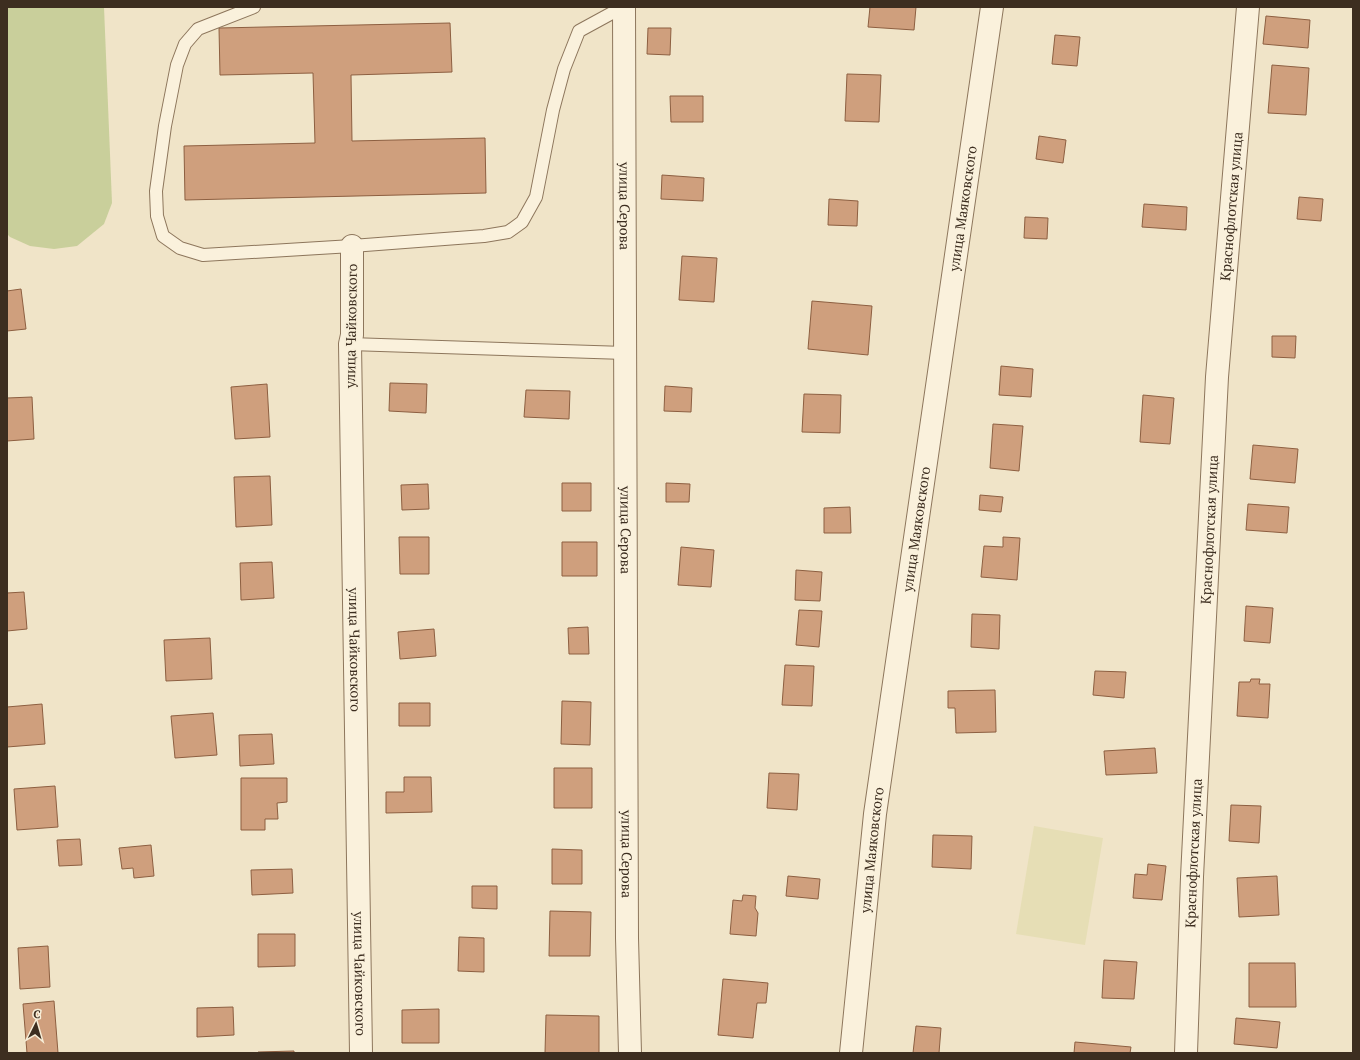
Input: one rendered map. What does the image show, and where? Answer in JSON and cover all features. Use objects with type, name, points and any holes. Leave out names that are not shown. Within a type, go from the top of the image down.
[{"type":"street","name":"улица Серова","points":[[624,7],[627,938],[630,1053]]},
{"type":"street","name":"улица Маяковского","points":[[851,1053],[875,814],[992,7]]},
{"type":"street","name":"Краснофлотская улица","points":[[1186,1053],[1192,877],[1217,377],[1248,7]]},
{"type":"street","name":"улица Чайковского","points":[[352,246],[352,335],[350,344],[361,1053]]},
{"type":"lane","points":[[254,7],[198,29],[184,44],[177,65],[165,126],[156,191],[157,216],[163,236],[180,248],[203,255],[352,246],[484,236],[508,232],[522,222],[536,197],[553,110],[564,69],[579,31],[624,7]]},
{"type":"lane","points":[[350,344],[625,353]]},
{"type":"shaded area","points":[[1034,826],[1103,838],[1085,945],[1016,934]]},
{"type":"green space","points":[[7,7],[104,7],[112,203],[104,224],[77,246],[54,249],[30,246],[10,237],[7,234]]},
{"type":"building","points":[[870,7],[916,7],[914,30],[868,27]]},
{"type":"building","points":[[1266,16],[1310,20],[1308,48],[1263,44]]},
{"type":"building","points":[[450,23],[452,72],[351,75],[352,141],[485,138],[486,193],[185,200],[184,146],[315,143],[313,73],[220,75],[219,28]]},
{"type":"building","points":[[648,28],[671,28],[670,55],[647,54]]},
{"type":"building","points":[[1055,35],[1080,37],[1077,66],[1052,64]]},
{"type":"building","points":[[1272,65],[1309,68],[1306,115],[1268,113]]},
{"type":"building","points":[[847,74],[881,75],[879,122],[845,121]]},
{"type":"building","points":[[670,96],[703,96],[703,122],[671,122]]},
{"type":"building","points":[[1039,136],[1066,140],[1063,163],[1036,159]]},
{"type":"building","points":[[662,175],[704,178],[703,201],[661,199]]},
{"type":"building","points":[[1299,197],[1323,199],[1321,221],[1297,219]]},
{"type":"building","points":[[829,199],[858,201],[857,226],[828,225]]},
{"type":"building","points":[[1144,204],[1187,207],[1186,230],[1142,227]]},
{"type":"building","points":[[1025,217],[1048,218],[1047,239],[1024,238]]},
{"type":"building","points":[[682,256],[717,258],[714,302],[679,300]]},
{"type":"building","points":[[21,289],[26,329],[7,331],[7,291]]},
{"type":"building","points":[[812,301],[872,306],[868,355],[808,349]]},
{"type":"building","points":[[1272,336],[1296,336],[1295,358],[1272,357]]},
{"type":"building","points":[[1001,366],[1033,369],[1031,397],[999,395]]},
{"type":"building","points":[[390,383],[427,384],[426,413],[389,411]]},
{"type":"building","points":[[267,384],[270,437],[235,439],[231,387]]},
{"type":"building","points":[[665,386],[692,388],[691,412],[664,411]]},
{"type":"building","points":[[526,390],[570,391],[569,419],[524,417]]},
{"type":"building","points":[[804,394],[841,395],[840,433],[802,432]]},
{"type":"building","points":[[1143,395],[1174,398],[1170,444],[1140,442]]},
{"type":"building","points":[[32,397],[34,439],[7,441],[7,398]]},
{"type":"building","points":[[993,424],[1023,426],[1019,471],[990,468]]},
{"type":"building","points":[[1253,445],[1298,449],[1295,483],[1250,479]]},
{"type":"building","points":[[270,476],[272,525],[236,527],[234,477]]},
{"type":"building","points":[[562,483],[591,483],[591,511],[562,511]]},
{"type":"building","points":[[666,483],[690,484],[689,502],[666,502]]},
{"type":"building","points":[[428,484],[429,509],[402,510],[401,485]]},
{"type":"building","points":[[980,495],[1003,497],[1001,512],[979,510]]},
{"type":"building","points":[[1248,504],[1289,507],[1287,533],[1246,530]]},
{"type":"building","points":[[850,507],[851,533],[824,533],[824,508]]},
{"type":"building","points":[[399,537],[429,537],[429,574],[400,574]]},
{"type":"building","points":[[1003,537],[1020,538],[1017,580],[981,577],[984,546],[1003,547]]},
{"type":"building","points":[[562,542],[597,542],[597,576],[562,576]]},
{"type":"building","points":[[681,547],[714,550],[711,587],[678,585]]},
{"type":"building","points":[[272,562],[274,598],[241,600],[240,563]]},
{"type":"building","points":[[796,570],[822,572],[820,601],[795,600]]},
{"type":"building","points":[[24,592],[27,629],[7,631],[7,593]]},
{"type":"building","points":[[1246,606],[1273,608],[1270,643],[1244,641]]},
{"type":"building","points":[[799,610],[822,611],[819,647],[796,645]]},
{"type":"building","points":[[972,614],[1000,615],[999,649],[971,647]]},
{"type":"building","points":[[588,627],[589,654],[569,654],[568,628]]},
{"type":"building","points":[[434,629],[436,656],[400,659],[398,632]]},
{"type":"building","points":[[210,638],[212,679],[166,681],[164,640]]},
{"type":"building","points":[[785,665],[814,666],[812,706],[782,705]]},
{"type":"building","points":[[1095,671],[1126,672],[1124,698],[1093,695]]},
{"type":"building","points":[[1251,679],[1260,679],[1259,684],[1270,684],[1268,718],[1237,716],[1239,682],[1250,682]]},
{"type":"building","points":[[995,690],[996,732],[956,733],[955,708],[948,708],[948,691]]},
{"type":"building","points":[[562,701],[591,702],[590,745],[561,744]]},
{"type":"building","points":[[399,703],[430,703],[430,726],[399,726]]},
{"type":"building","points":[[42,704],[45,744],[7,747],[7,707]]},
{"type":"building","points":[[213,713],[217,755],[175,758],[171,716]]},
{"type":"building","points":[[272,734],[274,764],[240,766],[239,735]]},
{"type":"building","points":[[1155,748],[1157,773],[1106,775],[1104,751]]},
{"type":"building","points":[[554,768],[592,768],[592,808],[554,808]]},
{"type":"building","points":[[769,773],[799,774],[797,810],[767,808]]},
{"type":"building","points":[[404,777],[431,777],[432,812],[386,813],[386,792],[404,792]]},
{"type":"building","points":[[241,778],[287,778],[287,802],[277,803],[278,819],[265,819],[265,830],[241,830]]},
{"type":"building","points":[[55,786],[58,827],[17,830],[14,789]]},
{"type":"building","points":[[1231,805],[1261,806],[1259,843],[1229,841]]},
{"type":"building","points":[[933,835],[972,836],[971,869],[932,867]]},
{"type":"building","points":[[80,839],[82,865],[59,866],[57,840]]},
{"type":"building","points":[[151,845],[154,876],[134,878],[133,868],[122,869],[119,848]]},
{"type":"building","points":[[552,849],[582,850],[582,884],[552,884]]},
{"type":"building","points":[[1148,864],[1166,866],[1162,900],[1133,898],[1135,874],[1147,875]]},
{"type":"building","points":[[292,869],[293,893],[252,895],[251,870]]},
{"type":"building","points":[[788,876],[820,879],[818,899],[786,896]]},
{"type":"building","points":[[1277,876],[1279,915],[1239,917],[1237,878]]},
{"type":"building","points":[[472,886],[497,886],[497,909],[472,908]]},
{"type":"building","points":[[743,895],[756,896],[755,908],[758,913],[756,936],[730,934],[733,900],[742,901]]},
{"type":"building","points":[[550,911],[591,912],[590,956],[549,956]]},
{"type":"building","points":[[258,934],[295,934],[295,966],[258,967]]},
{"type":"building","points":[[459,937],[484,938],[484,972],[458,971]]},
{"type":"building","points":[[48,946],[50,987],[20,989],[18,948]]},
{"type":"building","points":[[1104,960],[1137,962],[1134,999],[1102,998]]},
{"type":"building","points":[[1249,963],[1295,963],[1296,1007],[1249,1007]]},
{"type":"building","points":[[723,979],[768,983],[766,1003],[757,1003],[753,1038],[718,1035]]},
{"type":"building","points":[[54,1001],[58,1053],[27,1053],[23,1004]]},
{"type":"building","points":[[233,1007],[234,1035],[197,1037],[197,1008]]},
{"type":"building","points":[[439,1009],[439,1043],[402,1043],[402,1010]]},
{"type":"building","points":[[546,1015],[599,1016],[599,1053],[545,1053]]},
{"type":"building","points":[[1236,1018],[1280,1022],[1277,1048],[1234,1044]]},
{"type":"building","points":[[916,1026],[941,1028],[939,1053],[913,1053]]},
{"type":"building","points":[[1075,1042],[1131,1047],[1130,1053],[1074,1053]]},
{"type":"building","points":[[294,1051],[294,1053],[258,1053],[258,1052]]}]
